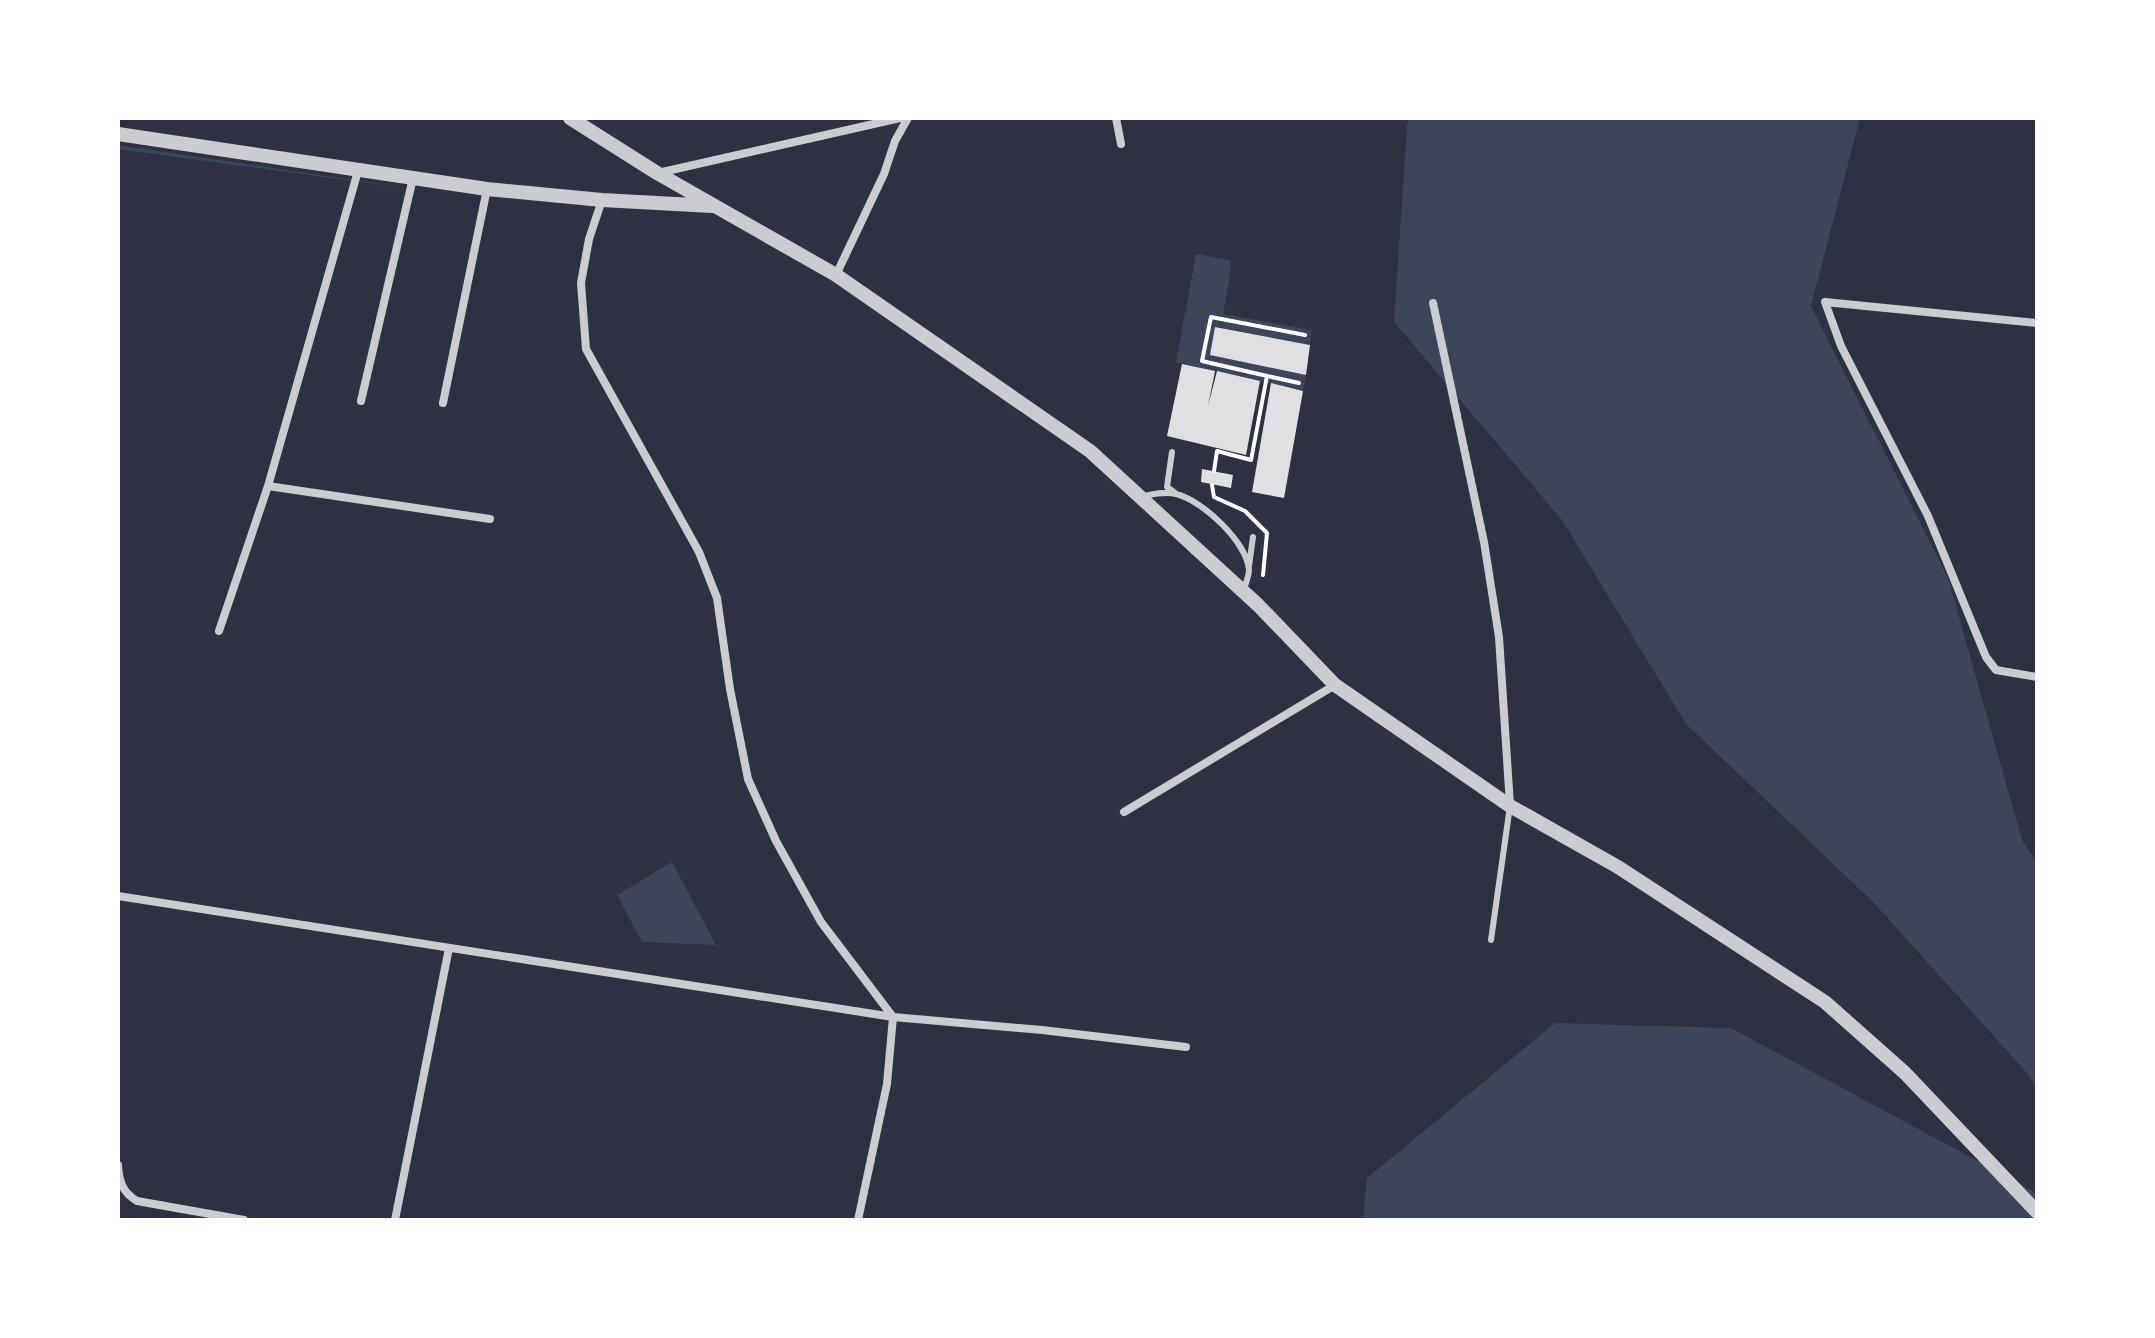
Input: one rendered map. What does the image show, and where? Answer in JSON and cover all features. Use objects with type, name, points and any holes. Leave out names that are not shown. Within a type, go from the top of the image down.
[{"type":"street","points":[[570,118],[657,173],[836,275],[1090,451],[1243,592],[1335,685],[1506,803],[1716,928],[1825,1002],[1905,1073],[2037,1212]]},
{"type":"street","points":[[657,173],[900,118]]},
{"type":"street","points":[[836,275],[908,118]]},
{"type":"street","points":[[1116,118],[1121,144]]},
{"type":"street","points":[[118,134],[487,189],[602,200],[716,206]]},
{"type":"street","points":[[219,631],[268,486],[358,171]]},
{"type":"street","points":[[361,401],[413,178]]},
{"type":"street","points":[[443,403],[487,189]]},
{"type":"street","points":[[602,200],[589,239],[581,283],[586,349],[699,552],[717,598],[730,689],[748,779],[821,922],[893,1017],[887,1084],[858,1220]]},
{"type":"street","points":[[2037,323],[1825,302],[1841,346],[1928,516],[1986,657],[1996,670],[2037,677]]},
{"type":"street","points":[[1433,303],[1484,542],[1499,637],[1506,803]]},
{"type":"street","points":[[268,486],[490,519]]},
{"type":"street","points":[[1124,812],[1335,685]]},
{"type":"street","points":[[118,896],[893,1017],[1186,1047]]},
{"type":"street","points":[[395,1220],[449,948]]},
{"type":"street","points":[[118,1165],[122,1187],[128,1196],[137,1201],[244,1220]]},
{"type":"lane","points":[[1172,452],[1167,487],[1203,508],[1222,524],[1241,548],[1249,569]]},
{"type":"lane","points":[[1138,497],[1177,494]]},
{"type":"lane","points":[[1243,592],[1253,537]]},
{"type":"lane","points":[[1491,940],[1506,803]]},
{"type":"path","points":[[1299,383],[1202,361],[1211,317],[1305,335]]},
{"type":"path","points":[[1214,471],[1217,451],[1251,460],[1267,376]]},
{"type":"shaded area","points":[[1410,118],[1860,118],[1811,306],[1948,578],[2022,840],[2037,862],[2037,1089],[2028,1074],[1873,902],[1686,724],[1562,520],[1394,322]]},
{"type":"shaded area","points":[[118,145],[428,191],[118,149]]},
{"type":"shaded area","points":[[1196,254],[1230,260],[1223,314],[1312,330],[1310,345],[1216,327],[1211,355],[1306,375],[1303,391],[1176,362]]},
{"type":"shaded area","points":[[672,862],[716,945],[642,942],[617,895]]},
{"type":"shaded area","points":[[1555,1023],[1731,1028],[2037,1193],[2037,1220],[1363,1220],[1367,1178]]},
{"type":"building","points":[[1215,327],[1310,345],[1306,375],[1210,355]]},
{"type":"building","points":[[1182,364],[1215,371],[1208,406],[1217,371],[1260,381],[1246,455],[1167,436]]},
{"type":"building","points":[[1271,383],[1303,391],[1284,498],[1252,492]]},
{"type":"building","points":[[1202,469],[1233,475],[1231,488],[1201,482]]}]
